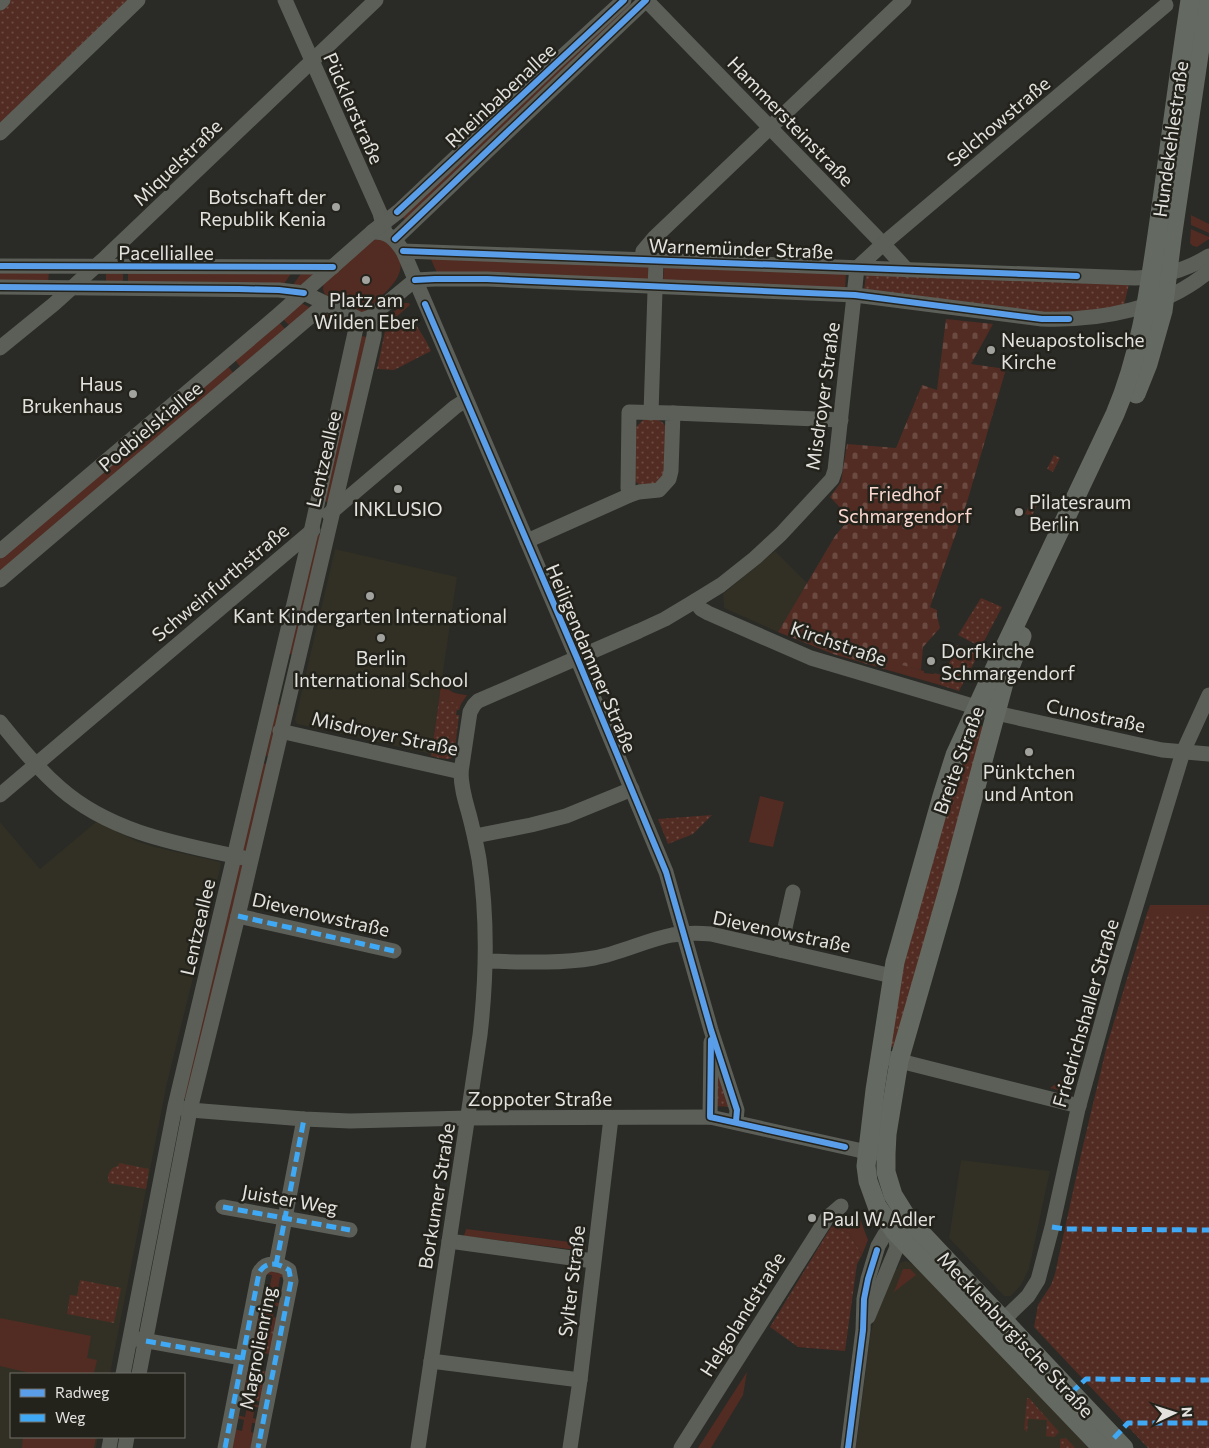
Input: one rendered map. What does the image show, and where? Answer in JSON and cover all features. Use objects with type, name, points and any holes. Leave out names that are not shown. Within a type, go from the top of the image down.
[{"type":"main road","name":"Hundekehlestraße","points":[[1160,276],[1188,6]]},
{"type":"main road","name":"Breite Straße","points":[[902,1226],[899,1206],[886,1172],[891,1106],[899,1061],[1004,683],[1023,634],[1135,397],[1162,318],[1166,297],[1160,276]]},
{"type":"main road","name":"Breite Straße","points":[[902,1226],[880,1211],[872,1195],[866,1166],[892,976],[910,906],[955,755],[1123,395],[1137,349],[1145,306],[1160,276]]},
{"type":"main road","name":"Mecklenburgische Straße","points":[[902,1226],[997,1326],[1124,1448]]},
{"type":"main road","name":"Mecklenburgische Straße","points":[[997,1326],[1102,1448]]},
{"type":"street","points":[[0,3],[3,0]]},
{"type":"street","points":[[0,133],[138,0]]},
{"type":"street","name":"Pücklerstraße","points":[[285,0],[380,213],[388,236]]},
{"type":"street","name":"Miquelstraße","points":[[0,348],[96,267],[376,0]]},
{"type":"street","name":"Rheinbabenallee","points":[[388,236],[399,211],[624,0]]},
{"type":"street","name":"Rheinbabenallee","points":[[333,267],[388,236],[646,0]]},
{"type":"street","name":"Hammersteinstraße","points":[[646,0],[907,270]]},
{"type":"street","points":[[649,260],[643,251],[654,238],[904,0]]},
{"type":"street","name":"Selchowstraße","points":[[857,268],[883,244],[1188,6]]},
{"type":"street","points":[[388,236],[415,280]]},
{"type":"street","name":"Warnemünder Straße","points":[[388,236],[649,260],[1134,278],[1160,276]]},
{"type":"street","points":[[1160,276],[1187,268],[1209,256]]},
{"type":"street","name":"Warnemünder Straße","points":[[649,260],[655,287],[651,413]]},
{"type":"street","name":"Pacelliallee","points":[[0,266],[333,267]]},
{"type":"street","points":[[333,267],[304,293],[358,319],[366,320],[415,280],[435,279],[479,279],[855,295],[1042,319],[1078,319],[1127,312],[1145,306],[1186,287],[1209,271]]},
{"type":"street","name":"Warnemünder Straße","points":[[855,295],[857,268]]},
{"type":"street","name":"Heiligendammer Straße","points":[[415,280],[577,658],[666,872],[737,1110],[736,1122]]},
{"type":"street","name":"Pacelliallee","points":[[0,287],[279,290],[304,293]]},
{"type":"street","name":"Podbielskiallee","points":[[0,551],[304,293]]},
{"type":"street","name":"Misdroyer Straße","points":[[280,731],[461,772],[470,712],[474,705],[482,698],[665,619],[721,585],[781,534],[832,479],[836,470],[855,295]]},
{"type":"street","name":"Podbielskiallee","points":[[0,580],[326,304]]},
{"type":"street","name":"Lentzeallee","points":[[139,1373],[190,1110],[238,916],[374,336],[375,313]]},
{"type":"street","name":"Lentzeallee","points":[[123,1373],[175,1106],[311,532],[358,319]]},
{"type":"street","points":[[228,357],[242,374]]},
{"type":"street","name":"Schweinfurthstraße","points":[[0,795],[311,532],[455,407],[466,400]]},
{"type":"street","points":[[630,495],[628,488],[629,412],[841,420]]},
{"type":"street","points":[[527,541],[630,495],[659,490],[669,479],[671,471],[673,413]]},
{"type":"street","name":"Kirchstraße","points":[[696,601],[700,609],[708,613],[811,658],[977,707]]},
{"type":"street","name":"Friedrichshaller Straße","points":[[997,1326],[1028,1296],[1038,1280],[1079,1106],[1114,975],[1183,752],[1209,695]]},
{"type":"street","points":[[272,698],[287,701]]},
{"type":"street","name":"Cunostraße","points":[[977,707],[996,713],[1162,750],[1209,754]]},
{"type":"street","points":[[0,722],[36,764],[61,789],[114,822],[138,833],[161,840],[251,860]]},
{"type":"street","points":[[258,758],[273,762]]},
{"type":"street","name":"Borkumer Straße","points":[[418,1448],[480,1035],[487,961],[484,903],[475,836],[461,783],[461,772]]},
{"type":"street","points":[[475,836],[557,818],[632,789]]},
{"type":"street","points":[[780,950],[793,892]]},
{"type":"street","name":"Dievenowstraße","points":[[238,916],[394,951]]},
{"type":"street","name":"Dievenowstraße","points":[[487,961],[548,962],[588,959],[606,956],[672,935],[710,934],[892,976]]},
{"type":"street","name":"Heiligendammer Straße","points":[[710,1116],[712,1030]]},
{"type":"street","points":[[880,1056],[1079,1106]]},
{"type":"street","points":[[175,1106],[190,1110]]},
{"type":"street","name":"Zoppoter Straße","points":[[190,1110],[350,1121],[710,1116],[886,1154]]},
{"type":"street","name":"Sylter Straße","points":[[570,1448],[580,1380],[611,1118]]},
{"type":"street","name":"Magnolienring","points":[[276,1265],[304,1119]]},
{"type":"street","name":"Helgolandstraße","points":[[681,1448],[827,1218],[841,1206]]},
{"type":"street","name":"Juister Weg","points":[[223,1207],[350,1230]]},
{"type":"street","points":[[848,1448],[863,1330],[896,1247],[902,1226]]},
{"type":"street","points":[[449,1241],[593,1261]]},
{"type":"street","name":"Magnolienring","points":[[225,1448],[259,1273],[262,1267],[267,1264],[285,1267],[290,1270],[291,1281],[258,1448]]},
{"type":"street","points":[[130,1338],[146,1341]]},
{"type":"street","name":"Magnolienring","points":[[146,1341],[242,1358]]},
{"type":"street","points":[[431,1360],[580,1380]]},
{"type":"shaded area","name":"Berlin International School","points":[[335,549],[457,577],[431,754],[297,724],[295,720]]},
{"type":"shaded area","points":[[775,551],[807,583],[778,632],[724,608],[723,594]]},
{"type":"shaded area","points":[[0,822],[40,869],[96,822],[139,842],[220,862],[221,865],[167,1083],[110,1373],[10,1373],[10,1438],[98,1438],[96,1448],[0,1448]]},
{"type":"shaded area","points":[[961,1160],[1050,1171],[1029,1269],[1021,1285],[1011,1296],[1004,1296],[949,1238]]},
{"type":"shaded area","points":[[905,1261],[913,1265],[916,1263],[1090,1448],[856,1448],[874,1319],[894,1267],[897,1269],[900,1263]]},
{"type":"green space","points":[[9,0],[128,0],[0,123],[0,8]]},
{"type":"green space","points":[[627,1],[633,7],[406,222],[401,214]]},
{"type":"green space","points":[[1191,215],[1209,224],[1209,233],[1191,225]]},
{"type":"green space","points":[[1191,229],[1209,237],[1209,239],[1197,247],[1193,246],[1190,243]]},
{"type":"green space","points":[[376,237],[387,242],[398,255],[400,269],[398,276],[389,289],[362,313],[326,295],[323,290],[324,282]]},
{"type":"green space","points":[[429,255],[648,265],[648,281],[437,273]]},
{"type":"green space","points":[[664,265],[846,273],[845,291],[663,283]]},
{"type":"green space","points":[[0,271],[49,271],[48,283],[0,282]]},
{"type":"green space","points":[[123,271],[123,283],[106,281],[106,274]]},
{"type":"green space","points":[[128,271],[292,272],[284,284],[128,283]]},
{"type":"green space","points":[[302,272],[316,273],[302,286],[293,285]]},
{"type":"green space","points":[[866,274],[1129,284],[1124,305],[1104,310],[1052,314],[864,291]]},
{"type":"green space","points":[[301,303],[311,308],[291,327],[282,318]]},
{"type":"green space","points":[[404,303],[409,303],[410,305],[387,325],[389,316]]},
{"type":"green space","points":[[323,314],[328,314],[347,324],[308,324]]},
{"type":"green space","points":[[412,318],[431,351],[394,370],[377,369],[385,331],[400,319]]},
{"type":"green space","name":"Friedhof Schmargendorf","points":[[946,319],[993,324],[971,364],[1006,369],[967,502],[930,607],[937,610],[940,628],[923,647],[921,670],[886,661],[884,669],[833,654],[778,632],[835,536],[850,518],[830,497],[841,482],[847,444],[896,448],[922,385],[937,390]]},
{"type":"green space","points":[[278,321],[287,331],[241,368],[235,360]]},
{"type":"green space","points":[[360,336],[367,337],[328,502],[323,501]]},
{"type":"green space","points":[[227,365],[234,374],[0,573],[0,559]]},
{"type":"green space","points":[[644,419],[660,421],[667,429],[664,481],[642,487],[635,481],[636,427]]},
{"type":"green space","points":[[1054,455],[1060,458],[1053,472],[1047,469]]},
{"type":"green space","points":[[1033,498],[1039,501],[1032,516],[1025,514]]},
{"type":"green space","points":[[315,535],[320,535],[294,655],[287,653]]},
{"type":"green space","points":[[981,598],[1002,607],[981,647],[958,635]]},
{"type":"green space","points":[[957,645],[978,655],[959,691],[940,685]]},
{"type":"green space","points":[[886,660],[924,671],[924,673],[935,673],[944,676],[940,685],[884,669]]},
{"type":"green space","points":[[442,676],[450,691],[467,695],[459,710],[457,710],[457,703],[439,700]]},
{"type":"green space","points":[[439,700],[458,703],[456,715],[459,715],[454,756],[449,759],[431,756]]},
{"type":"green space","points":[[277,704],[281,705],[269,755],[266,756]]},
{"type":"green space","points":[[975,724],[987,728],[897,1048],[888,1046],[897,985],[954,775]]},
{"type":"green space","points":[[263,763],[267,764],[249,850],[242,852]]},
{"type":"green space","points":[[760,796],[784,802],[773,847],[749,842]]},
{"type":"green space","points":[[712,815],[693,834],[668,844],[658,819]]},
{"type":"green space","points":[[238,864],[244,864],[187,1098],[185,1099],[182,1098]]},
{"type":"green space","points":[[1150,905],[1209,905],[1209,916],[1146,916]]},
{"type":"green space","points":[[1146,916],[1209,916],[1209,1448],[1148,1448],[1034,1327],[1038,1305],[1051,1285],[1055,1274],[1107,1045]]},
{"type":"green space","points":[[721,1068],[733,1107],[713,1106],[713,1069]]},
{"type":"green space","points":[[1072,1073],[1068,1087],[1062,1091],[1050,1088]]},
{"type":"green space","points":[[119,1163],[149,1169],[146,1189],[109,1183],[109,1172],[118,1166]]},
{"type":"green space","points":[[853,1218],[860,1219],[868,1240],[862,1255],[849,1233],[831,1227]]},
{"type":"green space","points":[[831,1227],[849,1233],[862,1255],[857,1264],[845,1351],[798,1347],[770,1327]]},
{"type":"green space","points":[[466,1229],[586,1244],[585,1251],[464,1236]]},
{"type":"green space","points":[[903,1269],[910,1269],[916,1275],[894,1292]]},
{"type":"green space","points":[[266,1271],[283,1271],[288,1279],[280,1277],[278,1289],[285,1291],[285,1294],[277,1293],[275,1302],[283,1304],[282,1307],[275,1306],[273,1317],[280,1318],[279,1325],[255,1320],[256,1314],[265,1315],[267,1305],[259,1303],[259,1301],[267,1302],[272,1275],[265,1274]]},
{"type":"green space","points":[[80,1280],[121,1288],[114,1323],[67,1314],[70,1295],[77,1296]]},
{"type":"green space","points":[[0,1318],[91,1336],[87,1358],[97,1360],[94,1373],[30,1373],[0,1366]]},
{"type":"green space","points":[[255,1320],[279,1325],[273,1355],[250,1350]]},
{"type":"green space","points":[[246,1368],[269,1372],[263,1402],[240,1398]]},
{"type":"green space","points":[[747,1372],[743,1395],[711,1448],[698,1448]]},
{"type":"green space","points":[[1027,1398],[1059,1432],[1054,1437],[1046,1436],[1047,1420],[1028,1419],[1027,1432],[1024,1429]]},
{"type":"green space","points":[[239,1401],[262,1406],[262,1408],[255,1407],[253,1418],[260,1420],[259,1424],[252,1423],[251,1432],[257,1434],[255,1448],[230,1448],[234,1429],[242,1431],[244,1420],[236,1418],[237,1415],[245,1417],[247,1406],[239,1404]]},
{"type":"green space","points":[[23,1438],[96,1438],[94,1448],[22,1448]]},
{"type":"green space","points":[[1066,1438],[1075,1448],[1060,1448],[1060,1439]]},
{"type":"marked path","points":[[238,916],[394,951]]},
{"type":"marked path","points":[[276,1265],[304,1119]]},
{"type":"marked path","points":[[223,1207],[350,1230]]},
{"type":"marked path","points":[[1052,1227],[1065,1229],[1209,1230]]},
{"type":"marked path","points":[[225,1448],[259,1273],[265,1266],[277,1264],[289,1270],[291,1281],[258,1448]]},
{"type":"marked path","points":[[146,1341],[242,1358]]},
{"type":"marked path","points":[[1071,1393],[1086,1379],[1209,1380]]},
{"type":"marked path","points":[[1114,1438],[1128,1423],[1209,1423]]},
{"type":"cycle path","points":[[397,212],[624,0]]},
{"type":"cycle path","points":[[395,239],[646,0]]},
{"type":"cycle path","points":[[403,251],[1077,276]]},
{"type":"cycle path","points":[[0,266],[333,267]]},
{"type":"cycle path","points":[[415,280],[487,279],[855,295],[1042,319],[1069,319]]},
{"type":"cycle path","points":[[0,287],[239,289],[304,293]]},
{"type":"cycle path","points":[[425,304],[577,658],[666,872],[711,1030],[737,1110],[736,1121]]},
{"type":"cycle path","points":[[711,1040],[710,1117],[845,1147]]},
{"type":"cycle path","points":[[848,1448],[863,1330],[864,1299],[877,1250]]},
{"type":"place","name":"Botschaft der Republik Kenia","points":[[336,207]]},
{"type":"place","name":"Platz am Wilden Eber","points":[[366,280]]},
{"type":"place","name":"Neuapostolische Kirche","points":[[991,350]]},
{"type":"place","name":"Haus Brukenhaus","points":[[133,394]]},
{"type":"place","name":"INKLUSIO","points":[[398,489]]},
{"type":"place","name":"Pilatesraum Berlin","points":[[1019,512]]},
{"type":"place","name":"Kant Kindergarten International","points":[[370,596]]},
{"type":"place","name":"Berlin International School","points":[[381,638]]},
{"type":"place","name":"Dorfkirche Schmargendorf","points":[[931,661]]},
{"type":"place","name":"Pünktchen und Anton","points":[[1029,752]]},
{"type":"place","name":"Paul W. Adler","points":[[812,1218]]}]
